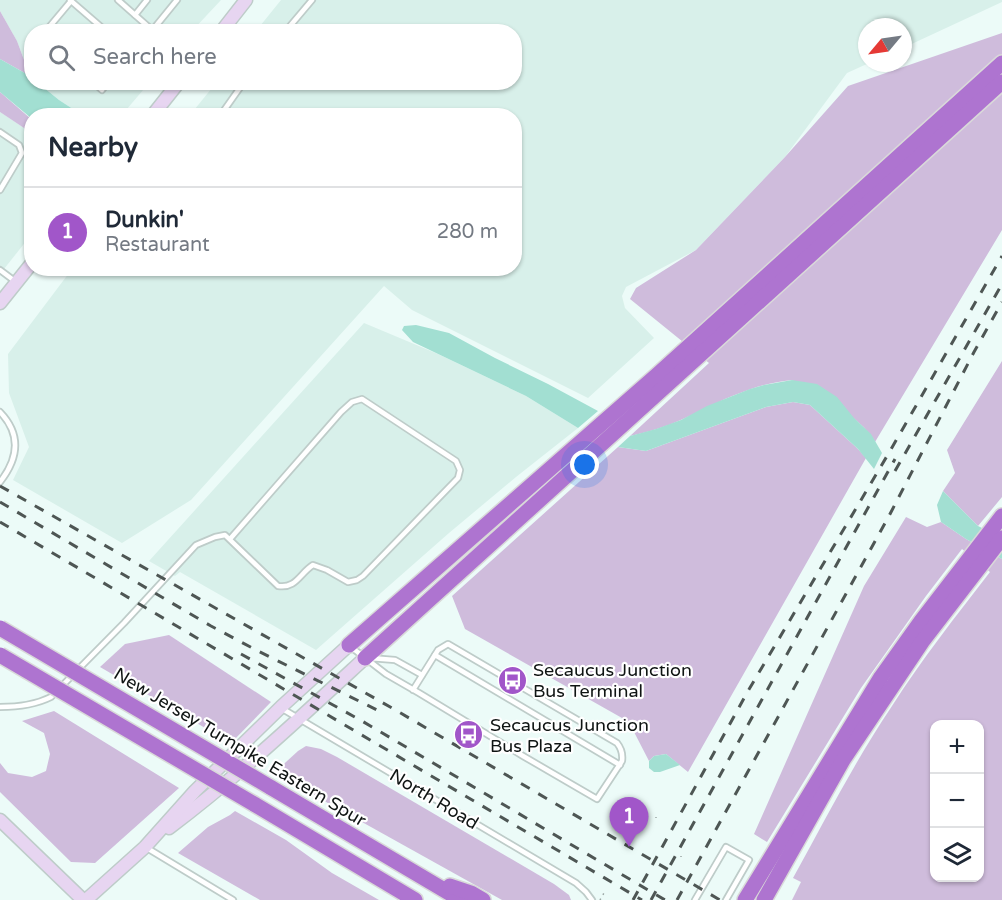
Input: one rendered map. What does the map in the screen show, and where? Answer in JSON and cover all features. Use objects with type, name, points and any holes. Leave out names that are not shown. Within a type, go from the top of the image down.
[{"type":"highway","points":[[349,645],[656,376],[1002,63]]},
{"type":"highway","points":[[365,658],[1002,82]]},
{"type":"highway","points":[[764,900],[843,760],[1002,516]]},
{"type":"highway","points":[[745,900],[881,677],[921,621],[970,567],[1002,538]]},
{"type":"highway","name":"New Jersey Turnpike Eastern Spur","points":[[0,628],[461,900]]},
{"type":"highway","points":[[0,655],[415,900]]},
{"type":"highway","points":[[771,900],[866,727]]},
{"type":"highway","points":[[417,874],[471,893],[483,900]]},
{"type":"main road","points":[[227,24],[246,0]]},
{"type":"main road","points":[[158,108],[170,90]]},
{"type":"main road","points":[[2,296],[24,272]]},
{"type":"main road","points":[[145,847],[195,791],[349,645]]},
{"type":"main road","points":[[2,820],[85,900],[145,847],[204,802],[365,658]]},
{"type":"lane","points":[[118,0],[144,24]]},
{"type":"lane","points":[[135,15],[147,0]]},
{"type":"lane","points":[[157,24],[177,0]]},
{"type":"lane","points":[[292,24],[312,0]]},
{"type":"lane","points":[[52,24],[71,1],[98,24]]},
{"type":"lane","points":[[226,108],[238,90]]},
{"type":"lane","points":[[0,132],[19,145],[21,153],[0,190]]},
{"type":"lane","points":[[0,270],[16,282]]},
{"type":"lane","points":[[0,707],[27,705],[51,697],[196,545],[225,535],[278,586],[292,585],[313,565],[348,582],[357,580],[458,478],[460,471],[456,461],[362,399],[352,402],[341,412],[230,539]]},
{"type":"lane","points":[[0,412],[11,427],[15,445],[14,459],[0,482]]},
{"type":"lane","points":[[349,645],[386,674],[523,756],[597,799],[620,765],[621,749],[617,743],[448,644],[440,648],[413,690]]},
{"type":"lane","points":[[435,655],[620,765]]},
{"type":"lane","points":[[365,658],[395,660],[422,675]]},
{"type":"lane","name":"North Road","points":[[281,707],[576,883],[592,900]]},
{"type":"lane","points":[[145,847],[233,900]]},
{"type":"lane","points":[[695,900],[726,847],[749,860],[726,900]]},
{"type":"path","points":[[600,900],[604,893]]},
{"type":"shaded area","points":[[0,0],[221,0],[199,24],[24,24],[24,60],[17,41],[0,11]]},
{"type":"shaded area","points":[[281,0],[1002,0],[912,44],[912,18],[858,18],[858,68],[847,73],[785,157],[696,250],[626,287],[622,296],[625,308],[654,338],[588,398],[412,310],[384,286],[191,500],[122,543],[13,480],[29,447],[9,393],[8,354],[67,276],[522,276],[522,108],[196,108],[210,90],[522,90],[522,24],[262,24]]},
{"type":"shaded area","points":[[0,11],[17,41],[24,60],[24,73],[0,59]]},
{"type":"shaded area","points":[[1002,33],[1002,230],[875,442],[860,423],[792,380],[751,389],[683,419],[630,436],[709,363],[630,299],[636,288],[696,250],[785,157],[848,86],[889,72],[912,72],[912,64]]},
{"type":"shaded area","points":[[0,59],[24,73],[24,90],[47,90],[71,108],[24,108],[24,112],[0,92]]},
{"type":"shaded area","points":[[47,90],[143,90],[128,108],[71,108]]},
{"type":"shaded area","points":[[0,92],[24,113],[24,128],[0,112]]},
{"type":"shaded area","points":[[0,112],[24,128],[24,244],[0,274]]},
{"type":"shaded area","points":[[364,323],[438,354],[526,396],[578,428],[449,533],[316,650],[180,572],[175,576],[149,561]]},
{"type":"shaded area","points":[[416,325],[449,333],[598,411],[578,428],[526,396],[413,342],[402,330],[404,326]]},
{"type":"shaded area","points":[[1002,361],[1002,497],[978,526],[943,491],[955,473],[947,450]]},
{"type":"shaded area","points":[[792,380],[817,384],[837,397],[871,434],[882,453],[874,469],[858,449],[810,405],[793,402],[766,407],[646,451],[618,447],[630,436],[681,420],[707,406],[750,389]]},
{"type":"shaded area","points":[[793,402],[810,405],[866,458],[688,772],[666,754],[654,756],[649,761],[633,730],[622,718],[465,629],[452,596],[618,447],[646,451],[766,407]]},
{"type":"shaded area","points":[[943,491],[978,526],[1002,538],[1002,559],[941,522],[937,505]]},
{"type":"shaded area","points":[[906,517],[927,527],[941,522],[1002,559],[1002,900],[792,900],[801,882],[793,878],[865,748],[915,671],[990,572],[962,549],[861,688],[767,842],[754,834],[864,586]]},
{"type":"shaded area","points":[[169,635],[271,702],[231,743],[100,667],[125,644]]},
{"type":"shaded area","points":[[54,711],[179,788],[95,863],[71,862],[0,792],[0,763],[8,773],[32,777],[46,771],[50,754],[44,733],[22,721]]},
{"type":"shaded area","points":[[306,746],[321,749],[337,757],[554,884],[569,895],[571,900],[502,900],[274,773]]},
{"type":"shaded area","points":[[666,754],[680,765],[660,772],[654,772],[649,768],[649,761],[654,756]]},
{"type":"shaded area","points":[[235,811],[286,840],[332,873],[379,900],[260,900],[178,853],[208,827]]},
{"type":"railway","points":[[633,900],[748,691],[1002,256]]},
{"type":"railway","points":[[895,471],[1002,284]]},
{"type":"railway","points":[[677,900],[889,516],[1002,302]]},
{"type":"railway","points":[[651,900],[895,459]]},
{"type":"railway","points":[[0,486],[392,708],[720,900]]},
{"type":"railway","points":[[0,502],[211,626],[377,710]]},
{"type":"railway","points":[[0,522],[642,900]]},
{"type":"railway","points":[[241,654],[362,721],[665,900]]},
{"type":"place","name":"Secaucus Junction Bus Terminal","points":[[512,680]]},
{"type":"place","name":"Secaucus Junction Bus Plaza","points":[[469,735]]},
{"type":"place","name":"Dunkin'","points":[[629,847]]}]
